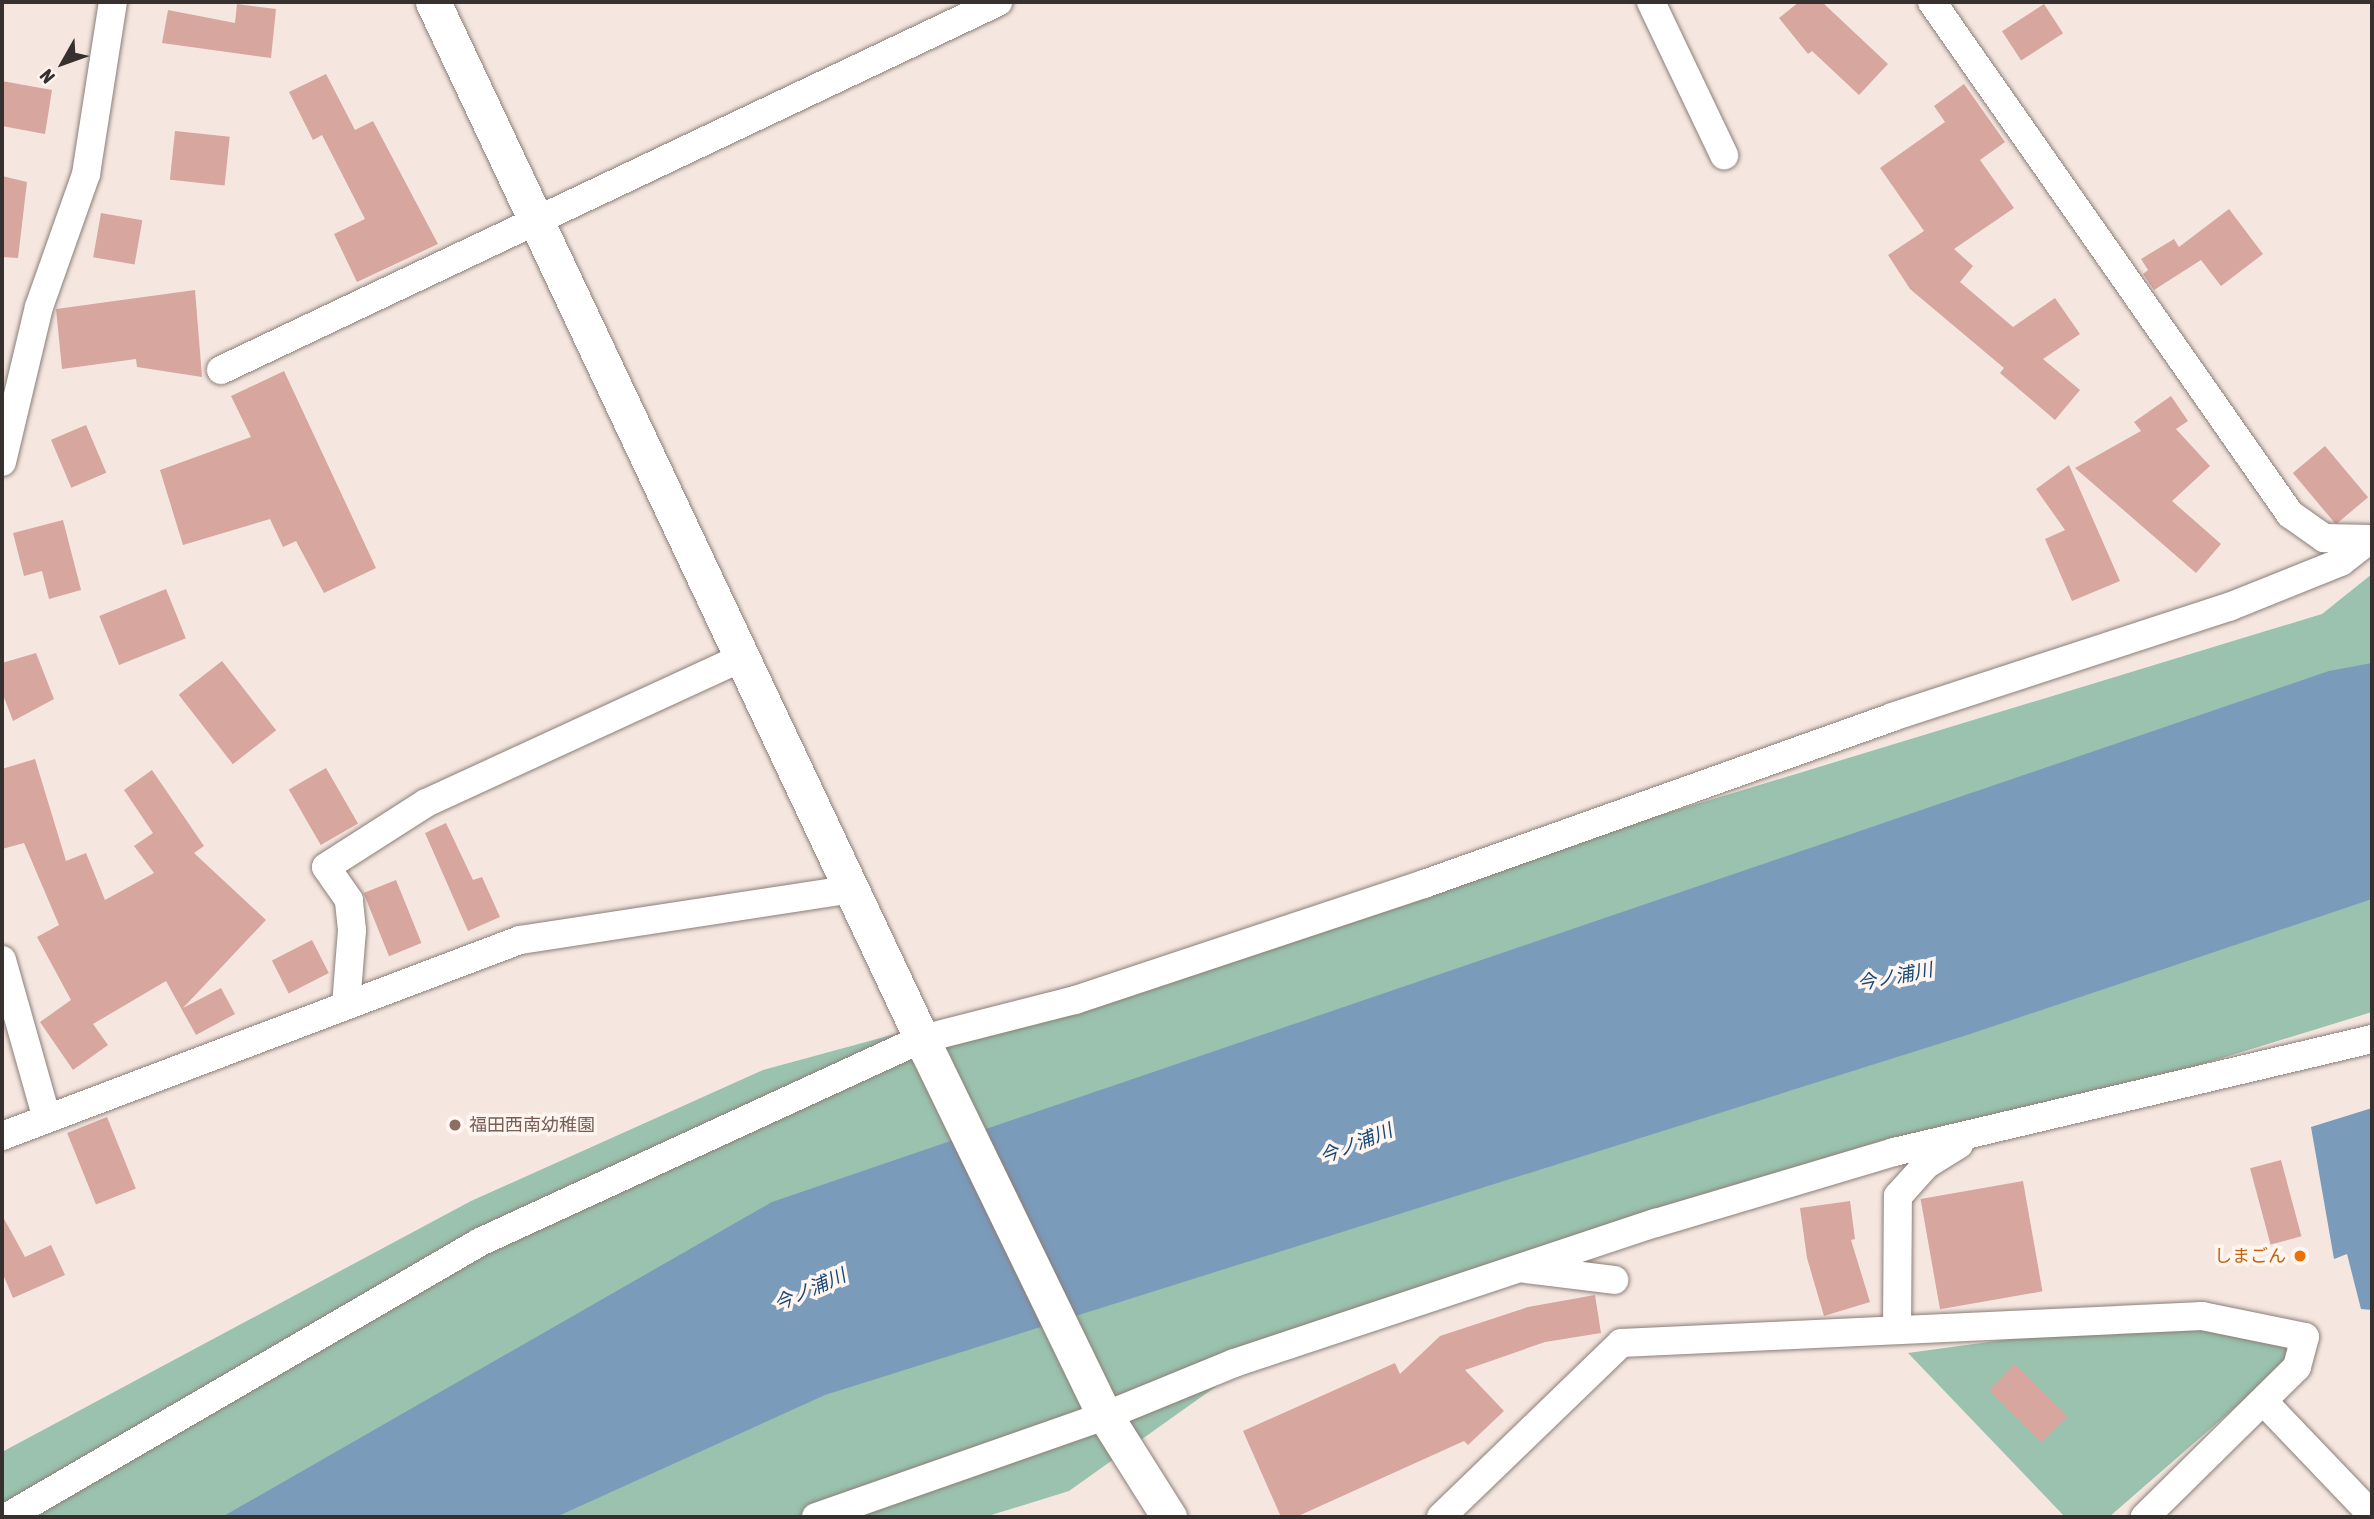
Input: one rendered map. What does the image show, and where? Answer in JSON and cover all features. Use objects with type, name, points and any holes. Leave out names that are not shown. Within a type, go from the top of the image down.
[{"type":"street","points":[[2,463],[38,307],[86,174],[113,2]]},
{"type":"street","points":[[433,2],[854,889],[924,1044],[1103,1412],[1169,1517]]},
{"type":"street","points":[[220,370],[998,2]]},
{"type":"street","points":[[1651,2],[1724,155]]},
{"type":"street","points":[[1932,2],[2290,514],[2324,538],[2370,540]]},
{"type":"street","points":[[7,1517],[480,1242],[924,1044],[1075,1000],[1437,879],[1892,717],[2229,607],[2341,562],[2370,540]]},
{"type":"street","points":[[346,1005],[352,930],[349,900],[326,867],[426,803],[744,657]]},
{"type":"street","points":[[2,1136],[46,1116],[520,940],[854,889]]},
{"type":"street","points":[[2,960],[46,1116]]},
{"type":"street","points":[[816,1517],[1234,1363],[1519,1268],[1894,1152],[2372,1039]]},
{"type":"street","points":[[1897,1330],[1898,1196],[1926,1165],[1976,1132]]},
{"type":"street","points":[[1519,1268],[1614,1280]]},
{"type":"street","points":[[1441,1517],[1621,1343],[2202,1316],[2305,1338],[2297,1367],[2265,1403],[2145,1517]]},
{"type":"street","points":[[2265,1403],[2372,1515]]},
{"type":"green space","points":[[2372,574],[2372,1012],[1263,1353],[1069,1491],[985,1517],[2,1517],[2,1452],[471,1201],[763,1070],[1332,915],[2322,614]]},
{"type":"green space","points":[[2156,1319],[2302,1349],[2109,1517],[2065,1517],[1908,1353]]},
{"type":"water","name":"今ノ浦川","points":[[2372,663],[2372,899],[1967,1035],[825,1395],[556,1517],[222,1517],[772,1202],[2329,671]]},
{"type":"water","points":[[2372,1108],[2372,1310],[2361,1309],[2347,1254],[2334,1259],[2311,1127]]},
{"type":"building","points":[[1799,2],[1822,2],[1888,64],[1859,95],[1812,51],[1808,54],[1779,18]]},
{"type":"building","points":[[237,4],[276,9],[271,58],[162,43],[168,10],[235,23]]},
{"type":"building","points":[[2044,4],[2063,33],[2021,61],[2002,31]]},
{"type":"building","points":[[326,74],[355,130],[373,121],[438,244],[357,282],[334,234],[365,219],[322,135],[313,140],[289,92]]},
{"type":"building","points":[[2,81],[52,90],[45,134],[2,126]]},
{"type":"building","points":[[1964,84],[2005,142],[1980,160],[2014,208],[1954,249],[1973,266],[1960,282],[2013,327],[2055,298],[2080,334],[2043,359],[2080,390],[2055,420],[2000,373],[2004,368],[1910,289],[1888,255],[1924,231],[1880,168],[1945,122],[1934,106]]},
{"type":"building","points":[[175,131],[230,137],[225,185],[170,180]]},
{"type":"building","points":[[2,176],[27,182],[18,258],[2,257]]},
{"type":"building","points":[[2229,209],[2263,254],[2221,286],[2201,260],[2154,290],[2143,274],[2148,270],[2141,259],[2174,239],[2179,247]]},
{"type":"building","points":[[101,213],[142,220],[135,265],[93,257]]},
{"type":"building","points":[[195,290],[202,377],[137,367],[136,359],[62,369],[56,309]]},
{"type":"building","points":[[284,371],[376,568],[324,593],[296,541],[283,547],[270,519],[183,545],[160,470],[251,437],[231,396]]},
{"type":"building","points":[[2171,396],[2188,421],[2176,429],[2210,466],[2172,501],[2221,544],[2196,573],[2075,468],[2141,431],[2134,422]]},
{"type":"building","points":[[86,425],[106,473],[71,488],[51,440]]},
{"type":"building","points":[[2325,446],[2368,497],[2336,524],[2293,473]]},
{"type":"building","points":[[2069,465],[2120,581],[2072,601],[2045,539],[2065,530],[2036,489]]},
{"type":"building","points":[[63,520],[81,590],[49,599],[42,571],[24,576],[13,533]]},
{"type":"building","points":[[166,589],[186,638],[119,665],[99,616]]},
{"type":"building","points":[[36,653],[54,699],[13,721],[2,692],[2,663]]},
{"type":"building","points":[[222,661],[276,730],[233,764],[179,695]]},
{"type":"building","points":[[35,759],[66,861],[86,853],[105,900],[154,873],[134,846],[153,833],[124,790],[152,770],[204,846],[194,853],[266,920],[183,1008],[221,988],[235,1014],[196,1035],[166,981],[93,1024],[108,1045],[73,1070],[40,1022],[71,1000],[37,937],[59,925],[24,843],[2,849],[2,769]]},
{"type":"building","points":[[326,768],[358,823],[321,845],[289,790]]},
{"type":"building","points":[[446,823],[473,880],[482,877],[500,917],[468,931],[425,833]]},
{"type":"building","points":[[396,880],[421,943],[389,956],[364,893]]},
{"type":"building","points":[[312,940],[329,973],[289,993],[272,960]]},
{"type":"building","points":[[107,1117],[136,1188],[96,1205],[67,1133]]},
{"type":"building","points":[[2281,1160],[2301,1236],[2271,1245],[2250,1168]]},
{"type":"building","points":[[2023,1181],[2042,1291],[1940,1309],[1921,1199]]},
{"type":"building","points":[[1850,1201],[1855,1239],[1851,1240],[1870,1302],[1824,1316],[1807,1258],[1800,1208]]},
{"type":"building","points":[[2,1215],[25,1257],[51,1245],[65,1275],[13,1298],[2,1272]]},
{"type":"building","points":[[1595,1295],[1601,1333],[1545,1342],[1465,1370],[1504,1411],[1468,1445],[1464,1441],[1296,1517],[1281,1517],[1243,1431],[1395,1363],[1400,1374],[1440,1336],[1528,1307]]},
{"type":"building","points":[[2015,1364],[2067,1416],[2041,1442],[1989,1390]]},
{"type":"place","name":"福田西南幼稚園","points":[[455,1125]]},
{"type":"place","name":"しまごん","points":[[2300,1256]]}]
